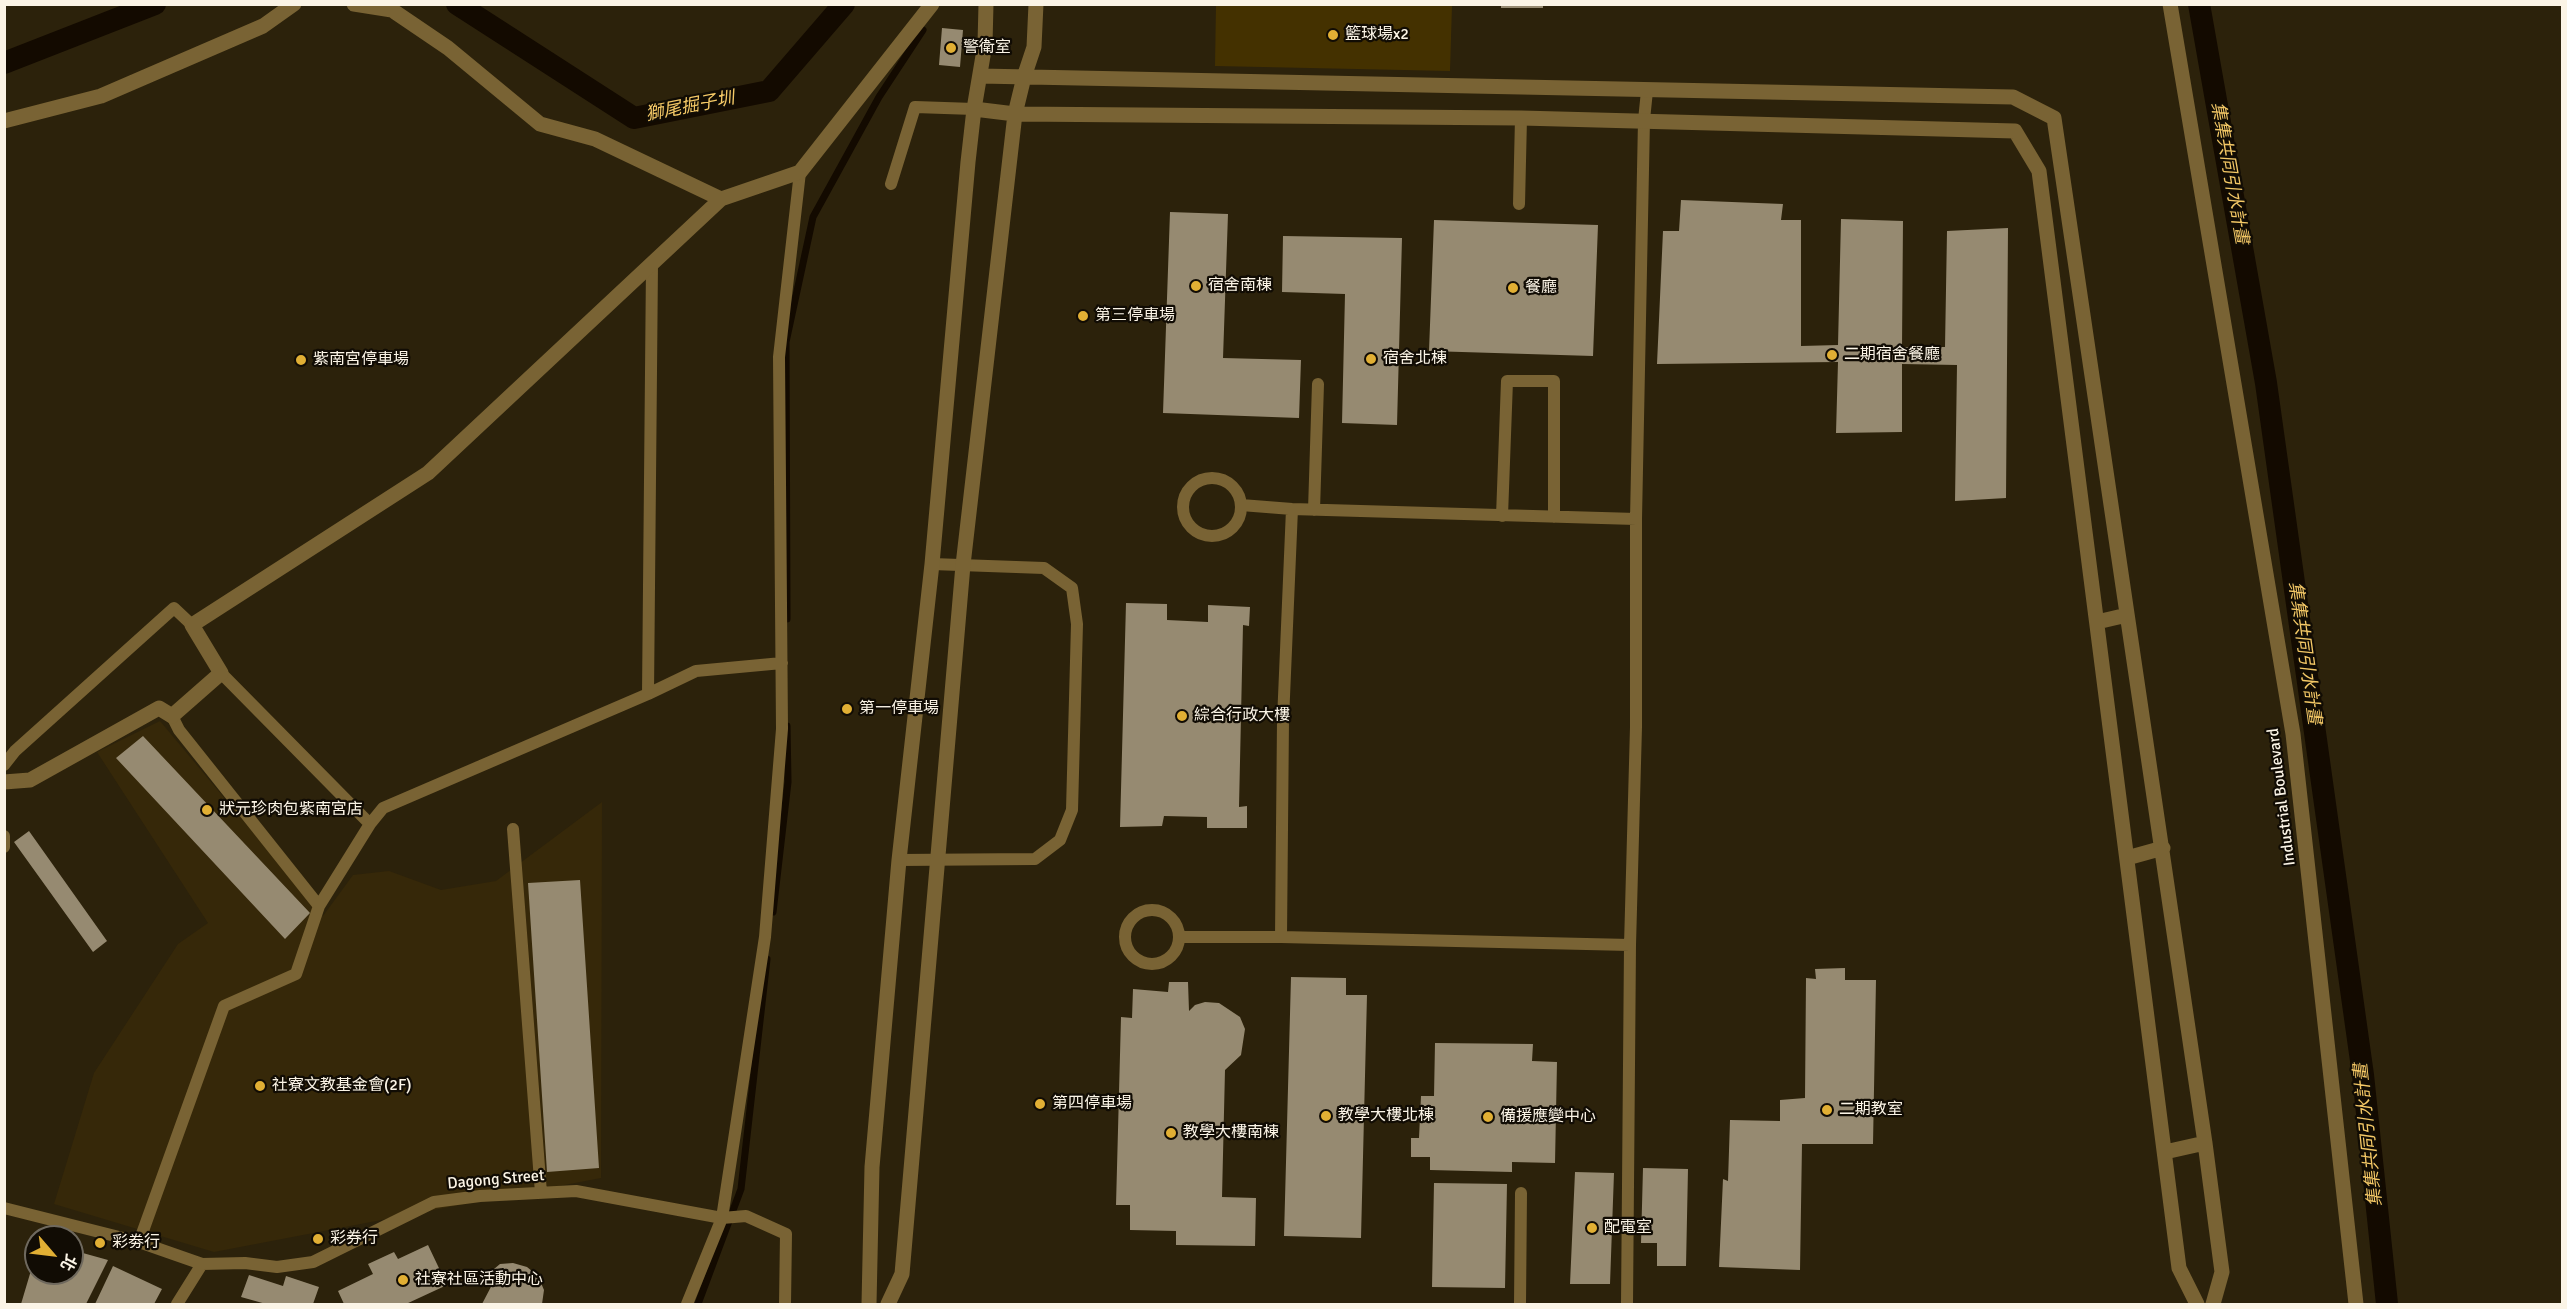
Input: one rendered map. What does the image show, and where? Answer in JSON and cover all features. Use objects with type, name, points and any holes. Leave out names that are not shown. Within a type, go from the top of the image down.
[{"type":"street","points":[[4,121],[101,96],[263,26],[294,4]]},
{"type":"street","points":[[354,4],[392,10],[448,48],[540,124],[594,139],[721,199]]},
{"type":"street","points":[[4,782],[30,780],[159,708],[172,716],[221,673],[192,625],[429,472],[721,199],[800,172],[932,4]]},
{"type":"street","points":[[869,1305],[872,1167],[899,860],[932,564],[974,109],[985,44],[986,4]]},
{"type":"street","points":[[888,1305],[902,1274],[963,565],[1015,114],[1034,47],[1036,4]]},
{"type":"street","name":"Industrial Boulevard","points":[[2170,4],[2293,734],[2356,1305]]},
{"type":"street","points":[[980,76],[2013,97],[2054,118],[2205,1143],[2222,1272],[2212,1305]]},
{"type":"street","points":[[974,109],[1015,114],[1644,120],[2015,131],[2039,171],[2179,1268],[2197,1305]]},
{"type":"street","points":[[2097,622],[2127,615]]},
{"type":"street","points":[[2127,858],[2163,849]]},
{"type":"street","points":[[2165,1152],[2205,1143]]},
{"type":"lane","points":[[1626,1305],[1630,945],[1636,727],[1636,519],[1644,120],[1647,91]]},
{"type":"lane","points":[[891,184],[915,107],[974,109]]},
{"type":"lane","points":[[1519,204],[1521,118]]},
{"type":"lane","points":[[687,1305],[722,1218],[765,937],[782,729],[779,357],[800,172]]},
{"type":"lane","points":[[648,694],[652,264]]},
{"type":"lane","points":[[1502,516],[1507,381],[1554,381],[1554,518]]},
{"type":"lane","points":[[1314,510],[1318,384]]},
{"type":"lane","points":[[1218,478],[1236,489],[1241,505],[1234,527],[1216,537],[1196,533],[1184,516],[1184,496],[1198,481],[1218,478]]},
{"type":"lane","points":[[1241,505],[1314,510],[1636,519]]},
{"type":"lane","points":[[1281,937],[1283,720],[1292,509]]},
{"type":"lane","points":[[899,860],[1035,859],[1060,840],[1072,810],[1077,624],[1072,588],[1044,568],[932,564]]},
{"type":"lane","points":[[4,765],[15,751],[174,608],[192,625]]},
{"type":"lane","points":[[139,1242],[224,1006],[296,974],[319,906],[370,824],[383,808],[648,694],[696,671],[782,663]]},
{"type":"lane","points":[[221,673],[370,824]]},
{"type":"lane","points":[[172,716],[178,730],[319,906]]},
{"type":"lane","points":[[513,829],[541,1193]]},
{"type":"lane","points":[[4,836],[4,847]]},
{"type":"lane","points":[[1160,910],[1175,921],[1180,937],[1172,957],[1155,965],[1137,961],[1125,945],[1127,926],[1140,912],[1160,910]]},
{"type":"lane","points":[[1180,937],[1630,945]]},
{"type":"lane","name":"Dagong Street","points":[[4,1208],[139,1242],[202,1264],[244,1263],[278,1267],[313,1262],[434,1202],[480,1196],[576,1191],[722,1218],[746,1216],[786,1234],[785,1305]]},
{"type":"lane","points":[[1520,1305],[1521,1193]]},
{"type":"lane","points":[[177,1305],[202,1264]]},
{"type":"shaded area","name":"籃球場x2","points":[[1216,5],[1452,5],[1450,71],[1215,66]]},
{"type":"shaded area","points":[[160,721],[323,916],[353,875],[389,871],[441,890],[496,881],[602,802],[601,1178],[214,1252],[54,1204],[94,1073],[178,944],[208,923],[97,752]]},
{"type":"building","points":[[1501,4],[1543,4],[1543,8],[1501,8]]},
{"type":"building","name":"警衛室","points":[[942,28],[963,30],[960,67],[939,65]]},
{"type":"building","name":"二期宿舍餐廳","points":[[1681,200],[1783,204],[1781,220],[1801,220],[1801,346],[1838,345],[1841,219],[1903,221],[1902,347],[1945,347],[1947,231],[2008,228],[2006,498],[1955,501],[1957,365],[1902,364],[1902,432],[1836,433],[1838,362],[1657,364],[1663,231],[1679,231]]},
{"type":"building","name":"宿舍南棟","points":[[1170,212],[1228,214],[1223,358],[1301,360],[1299,418],[1163,413]]},
{"type":"building","name":"餐廳","points":[[1434,220],[1598,225],[1593,356],[1429,351]]},
{"type":"building","name":"宿舍北棟","points":[[1283,236],[1402,238],[1397,425],[1342,423],[1345,294],[1282,292]]},
{"type":"building","name":"綜合行政大樓","points":[[1126,603],[1167,604],[1167,620],[1208,622],[1208,605],[1250,607],[1249,626],[1243,625],[1239,807],[1247,806],[1247,828],[1207,828],[1207,817],[1164,816],[1162,826],[1120,827]]},
{"type":"building","points":[[143,736],[310,913],[285,939],[116,758]]},
{"type":"building","points":[[29,831],[107,941],[93,952],[14,842]]},
{"type":"building","points":[[580,880],[599,1168],[547,1172],[528,883]]},
{"type":"building","name":"二期教室","points":[[1845,968],[1845,980],[1876,980],[1873,1144],[1802,1144],[1800,1270],[1719,1267],[1723,1179],[1728,1181],[1730,1120],[1780,1121],[1780,1100],[1805,1098],[1806,978],[1816,979],[1815,969]]},
{"type":"building","name":"教學大樓北棟","points":[[1291,977],[1346,978],[1346,995],[1367,995],[1361,1238],[1284,1236]]},
{"type":"building","name":"教學大樓南棟","points":[[1169,982],[1188,982],[1189,1011],[1195,1005],[1205,1002],[1219,1003],[1240,1017],[1245,1029],[1241,1055],[1225,1070],[1222,1197],[1256,1198],[1255,1246],[1176,1245],[1176,1231],[1130,1230],[1130,1205],[1116,1205],[1121,1017],[1132,1018],[1133,989],[1168,992]]},
{"type":"building","name":"備援應變中心","points":[[1435,1043],[1533,1044],[1532,1061],[1557,1062],[1555,1163],[1512,1162],[1512,1172],[1430,1170],[1430,1157],[1411,1157],[1411,1138],[1419,1138],[1421,1096],[1434,1096]]},
{"type":"building","points":[[1643,1168],[1688,1169],[1686,1266],[1657,1266],[1657,1243],[1641,1243]]},
{"type":"building","name":"配電室","points":[[1575,1172],[1614,1173],[1610,1284],[1570,1284]]},
{"type":"building","points":[[1434,1183],[1507,1184],[1505,1288],[1432,1287]]},
{"type":"building","name":"社寮社區活動中心","points":[[428,1245],[447,1285],[406,1304],[344,1304],[338,1291],[373,1274],[368,1264],[394,1252],[398,1259]]},
{"type":"building","points":[[84,1253],[108,1260],[86,1304],[21,1304],[27,1285],[84,1285]]},
{"type":"building","points":[[513,1263],[527,1267],[538,1276],[544,1290],[542,1304],[482,1304],[494,1281],[488,1274],[500,1264]]},
{"type":"building","points":[[113,1266],[162,1289],[154,1304],[95,1304]]},
{"type":"building","points":[[249,1275],[283,1286],[286,1276],[319,1287],[313,1304],[266,1304],[241,1297]]},
{"type":"waterway","name":"獅尾掘子圳","points":[[4,63],[155,4]]},
{"type":"waterway","name":"獅尾掘子圳","points":[[457,4],[634,118],[769,91],[844,4]]},
{"type":"waterway","name":"集集共同引水計畫","points":[[2199,4],[2266,383],[2363,1075],[2387,1304]]},
{"type":"waterway","points":[[787,619],[786,342],[813,217],[879,97],[923,30]]},
{"type":"waterway","points":[[773,912],[788,782],[787,726]]},
{"type":"waterway","points":[[698,1304],[741,1189],[767,959]]},
{"type":"place","name":"籃球場x2","points":[[1333,35]]},
{"type":"place","name":"警衛室","points":[[951,48]]},
{"type":"place","name":"宿舍南棟","points":[[1196,286]]},
{"type":"place","name":"餐廳","points":[[1513,288]]},
{"type":"place","name":"第三停車場","points":[[1083,316]]},
{"type":"place","name":"二期宿舍餐廳","points":[[1832,355]]},
{"type":"place","name":"宿舍北棟","points":[[1371,359]]},
{"type":"place","name":"紫南宮停車場","points":[[301,360]]},
{"type":"place","name":"第一停車場","points":[[847,709]]},
{"type":"place","name":"綜合行政大樓","points":[[1182,716]]},
{"type":"place","name":"狀元珍肉包紫南宮店","points":[[207,810]]},
{"type":"place","name":"社寮文教基金會(2F)","points":[[260,1086]]},
{"type":"place","name":"第四停車場","points":[[1040,1104]]},
{"type":"place","name":"二期教室","points":[[1827,1110]]},
{"type":"place","name":"教學大樓北棟","points":[[1326,1116]]},
{"type":"place","name":"備援應變中心","points":[[1488,1117]]},
{"type":"place","name":"教學大樓南棟","points":[[1171,1133]]},
{"type":"place","name":"配電室","points":[[1592,1228]]},
{"type":"place","name":"彩券行","points":[[318,1239]]},
{"type":"place","name":"彩劵行","points":[[100,1243]]},
{"type":"place","name":"社寮社區活動中心","points":[[403,1280]]}]
